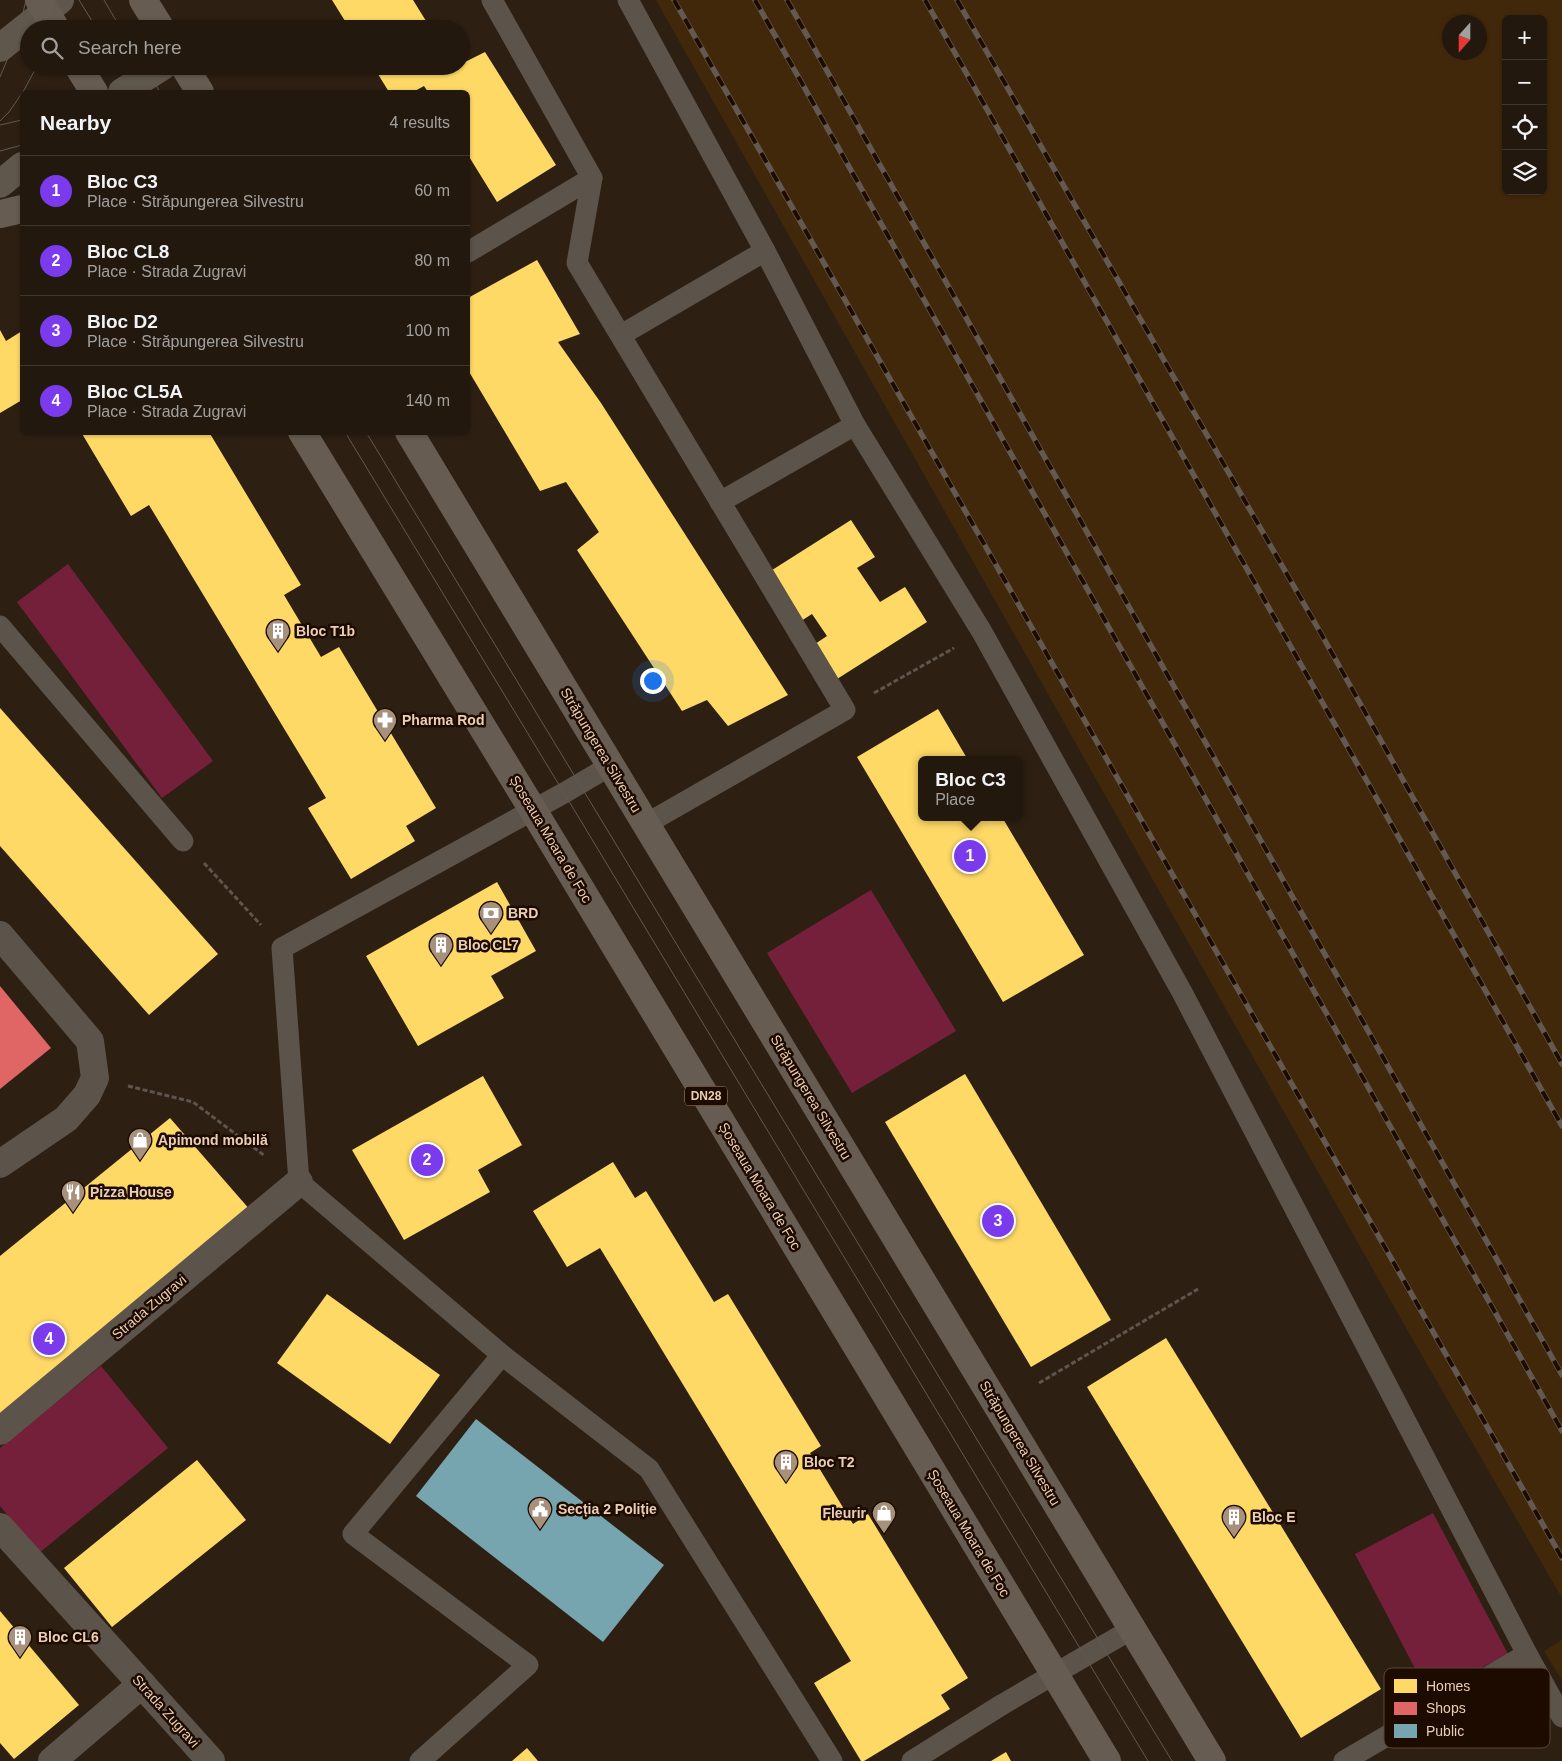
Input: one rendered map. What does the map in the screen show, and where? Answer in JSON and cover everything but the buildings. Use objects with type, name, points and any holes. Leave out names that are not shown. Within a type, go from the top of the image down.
[{"type":"main road","points":[[143,0],[155,20]]},
{"type":"main road","points":[[84,75],[93,90]]},
{"type":"main road","points":[[190,75],[199,90]]},
{"type":"main road","points":[[0,214],[20,209]]},
{"type":"main road","name":"Șoseaua Moara de Foc","points":[[304,435],[533,810],[1107,1761]]},
{"type":"main road","name":"Străpungerea Silvestru","points":[[411,435],[1212,1761]]},
{"type":"street","points":[[37,20],[50,10]]},
{"type":"street","points":[[0,48],[20,33]]},
{"type":"street","points":[[125,90],[149,75]]},
{"type":"street","points":[[0,184],[20,168]]},
{"type":"street","points":[[0,935],[90,1041],[95,1078],[87,1095],[66,1119],[0,1164]]},
{"type":"street","name":"Strada Zugravi","points":[[0,1431],[299,1182]]},
{"type":"street","name":"Strada Zugravi","points":[[0,1527],[211,1761]]},
{"type":"street","points":[[52,1761],[142,1684]]},
{"type":"lane","points":[[492,0],[592,178],[577,263],[845,710],[646,824]]},
{"type":"lane","points":[[628,0],[765,252],[855,425],[982,632],[1183,994],[1535,1668]]},
{"type":"lane","points":[[470,251],[592,178]]},
{"type":"lane","points":[[621,335],[765,252]]},
{"type":"lane","points":[[720,502],[855,425]]},
{"type":"lane","points":[[0,626],[183,841]]},
{"type":"lane","points":[[610,766],[282,948],[299,1182],[502,1355],[649,1469],[832,1761]]},
{"type":"lane","points":[[420,1761],[528,1665],[353,1534],[502,1355]]},
{"type":"lane","points":[[912,1761],[1132,1628]]},
{"type":"lane","points":[[1503,1668],[1527,1654]]},
{"type":"lane","points":[[1550,1695],[1562,1717]]},
{"type":"lane","points":[[1344,1761],[1384,1738]]},
{"type":"path","points":[[845,710],[982,632]]},
{"type":"path","points":[[183,841],[282,948]]},
{"type":"path","points":[[95,1078],[193,1102],[299,1182]]},
{"type":"path","points":[[1039,1383],[1198,1289]]},
{"type":"shaded area","points":[[656,0],[1562,0],[1562,1598],[1401,1319]]},
{"type":"shaded area","points":[[68,564],[213,761],[162,798],[17,602]]},
{"type":"shaded area","points":[[871,890],[956,1031],[852,1093],[767,953]]},
{"type":"shaded area","points":[[101,1366],[168,1448],[39,1553],[0,1506],[0,1448]]},
{"type":"shaded area","points":[[1433,1513],[1508,1654],[1481,1668],[1415,1668],[1355,1554]]},
{"type":"shaded area","points":[[1562,1640],[1562,1680],[1544,1651]]},
{"type":"tram line","points":[[21,20],[26,0]]},
{"type":"tram line","points":[[53,20],[57,0]]},
{"type":"tram line","points":[[79,0],[91,20]]},
{"type":"tram line","points":[[104,0],[116,20]]},
{"type":"tram line","points":[[0,77],[20,26]]},
{"type":"tram line","points":[[24,90],[32,75]]},
{"type":"tram line","points":[[127,75],[136,90]]},
{"type":"tram line","points":[[150,75],[159,90]]},
{"type":"tram line","points":[[0,121],[20,96]]},
{"type":"tram line","points":[[0,125],[20,120]]},
{"type":"tram line","points":[[0,151],[20,146]]},
{"type":"tram line","points":[[347,435],[1148,1761]]},
{"type":"tram line","points":[[368,435],[1172,1761]]},
{"type":"railway","points":[[674,0],[1562,1558]]},
{"type":"railway","points":[[755,0],[1562,1431]]},
{"type":"railway","points":[[787,0],[1562,1375]]},
{"type":"railway","points":[[925,0],[1562,1126]]},
{"type":"railway","points":[[957,0],[1319,630],[1562,1064]]},
{"type":"place","name":"Bloc T1b","points":[[278,652]]},
{"type":"place","name":"Pharma Rod","points":[[385,741]]},
{"type":"place","name":"Bloc C3","points":[[970,856]]},
{"type":"place","name":"BRD","points":[[491,934]]},
{"type":"place","name":"Bloc CL7","points":[[441,966]]},
{"type":"place","name":"Bloc CL8","points":[[427,1160]]},
{"type":"place","name":"Apimond mobilă","points":[[140,1161]]},
{"type":"place","name":"Pizza House","points":[[73,1213]]},
{"type":"place","name":"Bloc D2","points":[[998,1221]]},
{"type":"place","name":"Bloc CL5A","points":[[49,1339]]},
{"type":"place","name":"Bloc T2","points":[[786,1483]]},
{"type":"place","name":"Secția 2 Poliție","points":[[540,1530]]},
{"type":"place","name":"Fleurir","points":[[884,1534]]},
{"type":"place","name":"Bloc E","points":[[1234,1538]]},
{"type":"place","name":"Bloc CL6","points":[[20,1658]]}]
